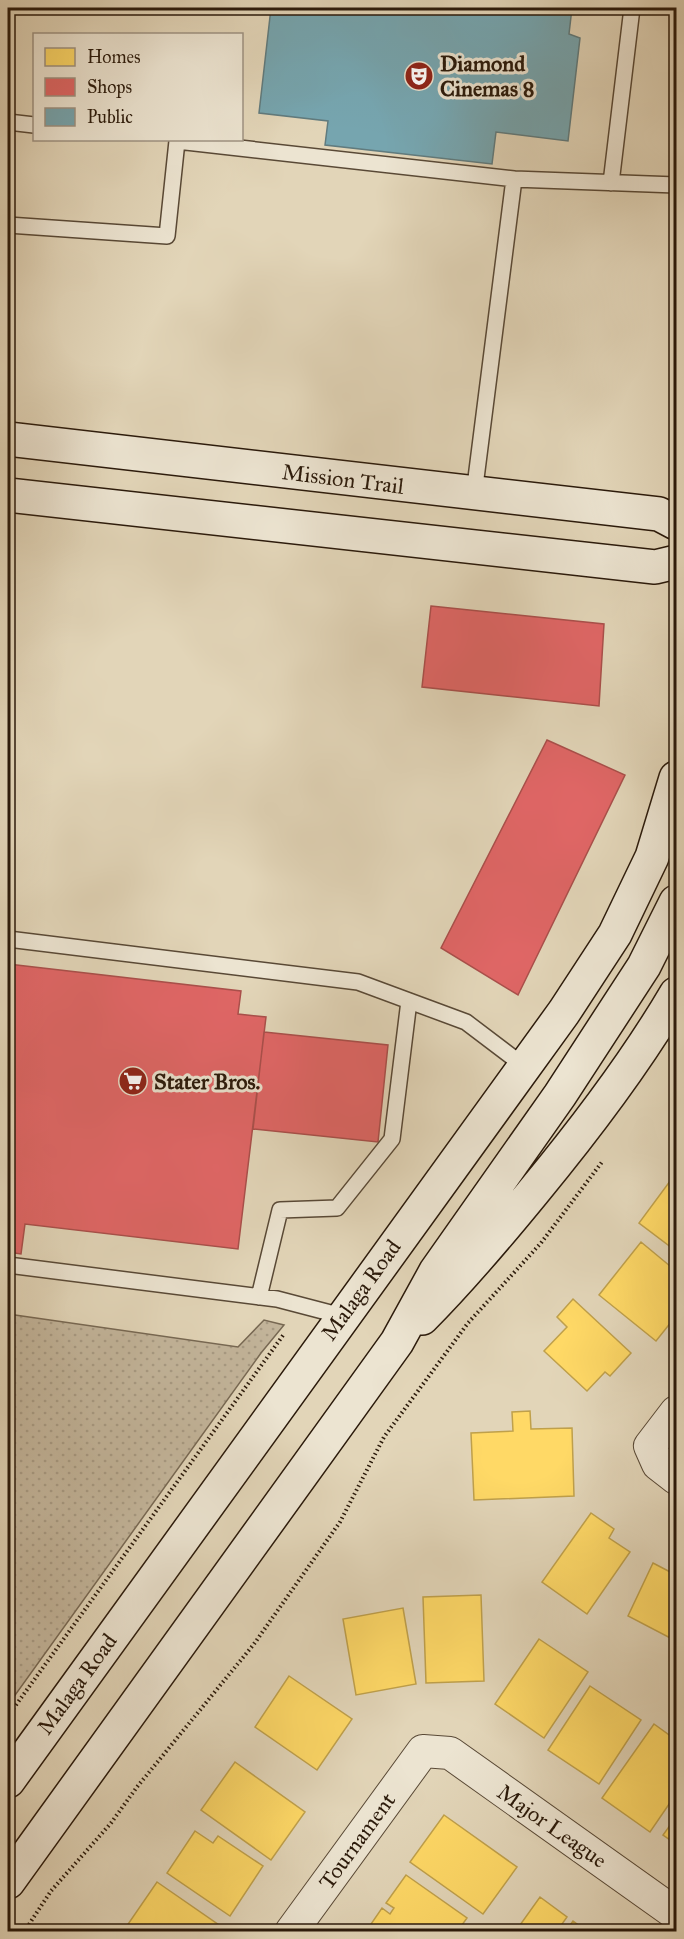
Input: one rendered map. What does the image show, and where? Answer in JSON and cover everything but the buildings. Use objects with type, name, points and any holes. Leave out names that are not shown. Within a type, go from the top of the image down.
[{"type":"street","name":"Mission Trail","points":[[8,439],[659,514],[676,523]]},
{"type":"street","points":[[8,495],[655,567],[676,562]]},
{"type":"street","name":"Malaga Road","points":[[8,1781],[564,1012],[615,934],[652,857],[676,778]]},
{"type":"street","points":[[8,1882],[397,1342],[436,1271],[560,1095],[644,966],[676,902]]},
{"type":"street","points":[[397,1342],[463,1277],[585,1130],[651,1037],[676,994]]},
{"type":"street","points":[[676,1412],[650,1446],[658,1464],[676,1478]]},
{"type":"street","name":"Major League","points":[[423,1751],[450,1753],[676,1914]]},
{"type":"street","name":"Tournament","points":[[291,1932],[423,1751]]},
{"type":"lane","points":[[611,183],[632,8]]},
{"type":"lane","points":[[8,122],[33,125]]},
{"type":"lane","points":[[8,225],[167,236],[171,141]]},
{"type":"lane","points":[[180,141],[514,179],[676,185]]},
{"type":"lane","points":[[474,494],[514,179]]},
{"type":"lane","points":[[8,939],[358,982],[466,1022],[524,1066]]},
{"type":"lane","points":[[259,1297],[280,1210],[337,1208],[392,1139],[409,1000]]},
{"type":"lane","points":[[8,1265],[259,1297],[342,1316]]},
{"type":"path","points":[[24,1932],[51,1891],[111,1823],[137,1787],[254,1644],[340,1522],[384,1437],[468,1323],[541,1243],[606,1155]]},
{"type":"path","points":[[8,1716],[284,1334]]},
{"type":"shaded area","points":[[8,1314],[238,1347],[264,1320],[284,1325],[261,1353],[8,1705]]},
{"type":"place","name":"Diamond Cinemas 8","points":[[419,76]]},
{"type":"place","name":"Stater Bros.","points":[[133,1081]]}]
